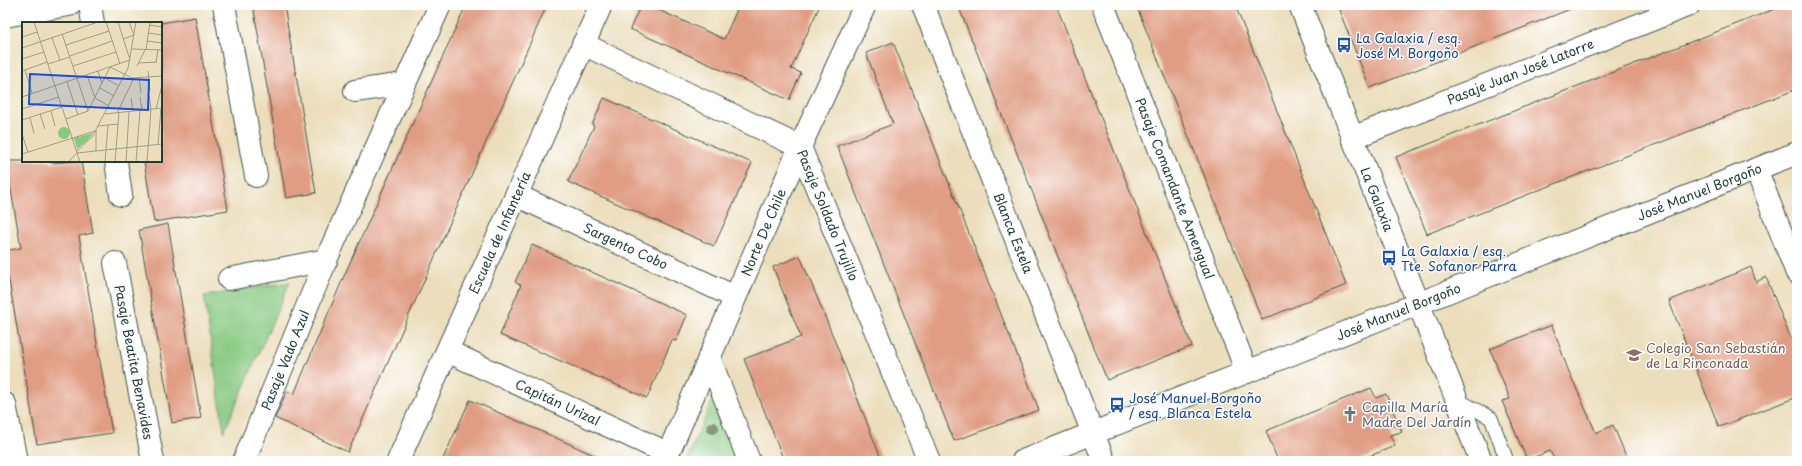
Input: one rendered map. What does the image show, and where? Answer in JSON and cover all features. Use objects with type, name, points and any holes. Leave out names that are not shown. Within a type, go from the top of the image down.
[{"type":"street","points":[[5,16],[69,5]]},
{"type":"street","points":[[90,5],[93,22]]},
{"type":"street","points":[[224,5],[256,176]]},
{"type":"street","name":"Pasaje Vado Azul","points":[[244,461],[326,260],[440,5]]},
{"type":"street","name":"Escuela de Infantería","points":[[398,461],[582,44],[601,5]]},
{"type":"street","name":"Norte De Chile","points":[[666,457],[800,147],[864,5]]},
{"type":"street","name":"Blanca Estela","points":[[923,5],[1104,461]]},
{"type":"street","name":"Pasaje Comandante Amengual","points":[[1103,5],[1247,372]]},
{"type":"street","name":"La Galaxia","points":[[1300,5],[1481,461]]},
{"type":"street","name":"Pasaje Juan José Latorre","points":[[1352,138],[1689,5]]},
{"type":"street","name":"Pasaje Soldado Trujillo","points":[[582,44],[800,147],[929,461]]},
{"type":"street","points":[[355,91],[404,84]]},
{"type":"street","name":"José Manuel Borgoño","points":[[1023,461],[1797,153]]},
{"type":"street","points":[[116,162],[121,195]]},
{"type":"street","points":[[1756,170],[1797,273]]},
{"type":"street","name":"Sargento Cobo","points":[[516,195],[735,297]]},
{"type":"street","points":[[229,279],[326,260]]},
{"type":"street","name":"Pasaje Beatita Benavides","points":[[115,263],[153,461]]},
{"type":"street","name":"Capitán Urizal","points":[[447,351],[666,457]]},
{"type":"street","points":[[709,357],[749,461]]},
{"type":"street","points":[[5,404],[16,461]]},
{"type":"lane","points":[[1456,398],[1491,418],[1507,461]]},
{"type":"green space","points":[[290,282],[224,432],[204,296]]},
{"type":"green space","points":[[715,395],[740,461],[686,461]]},
{"type":"building","points":[[253,5],[284,5],[316,193],[286,198]]},
{"type":"building","points":[[466,5],[547,5],[348,452],[275,418],[287,391],[294,394],[344,276]]},
{"type":"building","points":[[641,5],[647,5],[724,39],[739,5],[820,5],[791,69],[801,73],[789,100],[630,29]]},
{"type":"building","points":[[958,5],[1056,5],[1192,346],[1107,380]]},
{"type":"building","points":[[1136,5],[1235,5],[1346,285],[1262,320]]},
{"type":"building","points":[[1353,5],[1578,6],[1370,88],[1339,10]]},
{"type":"building","points":[[1785,5],[1797,5],[1797,89],[1427,234],[1396,157]]},
{"type":"building","points":[[195,17],[228,210],[154,222],[144,162],[162,162],[162,23]]},
{"type":"building","points":[[893,42],[1039,410],[954,441],[837,146],[893,124],[866,53]]},
{"type":"building","points":[[604,98],[752,163],[714,246],[568,182],[594,126],[592,125]]},
{"type":"building","points":[[6,161],[52,163],[81,162],[93,233],[79,236],[112,433],[37,444],[5,257],[5,251],[21,248]]},
{"type":"building","points":[[168,224],[201,418],[172,423],[139,230]]},
{"type":"building","points":[[532,245],[687,315],[676,341],[672,340],[647,398],[500,335],[521,285],[515,282]]},
{"type":"building","points":[[800,256],[882,461],[784,461],[744,359],[801,337],[773,267]]},
{"type":"building","points":[[1751,267],[1756,282],[1766,277],[1797,354],[1797,397],[1719,427],[1669,301]]},
{"type":"building","points":[[1552,325],[1567,367],[1596,433],[1613,425],[1628,461],[1555,461],[1550,451],[1527,460],[1502,401],[1510,399],[1490,349]]},
{"type":"building","name":"Capilla María Madre Del Jardín","points":[[1371,388],[1376,398],[1386,394],[1402,432],[1390,435],[1395,446],[1357,461],[1278,461],[1266,431]]},
{"type":"building","points":[[470,400],[554,437],[607,461],[442,461]]},
{"type":"place","name":"La Galaxia / esq. José M. Borgoño","points":[[1344,45]]},
{"type":"place","name":"La Galaxia / esq. Tte. Sofanor Parra","points":[[1389,258]]},
{"type":"place","name":"Colegio San Sebastián de La Rinconada","points":[[1634,355]]},
{"type":"place","name":"José Manuel Borgoño / esq. Blanca Estela","points":[[1117,405]]},
{"type":"place","name":"Capilla María Madre Del Jardín","points":[[1350,414]]}]
